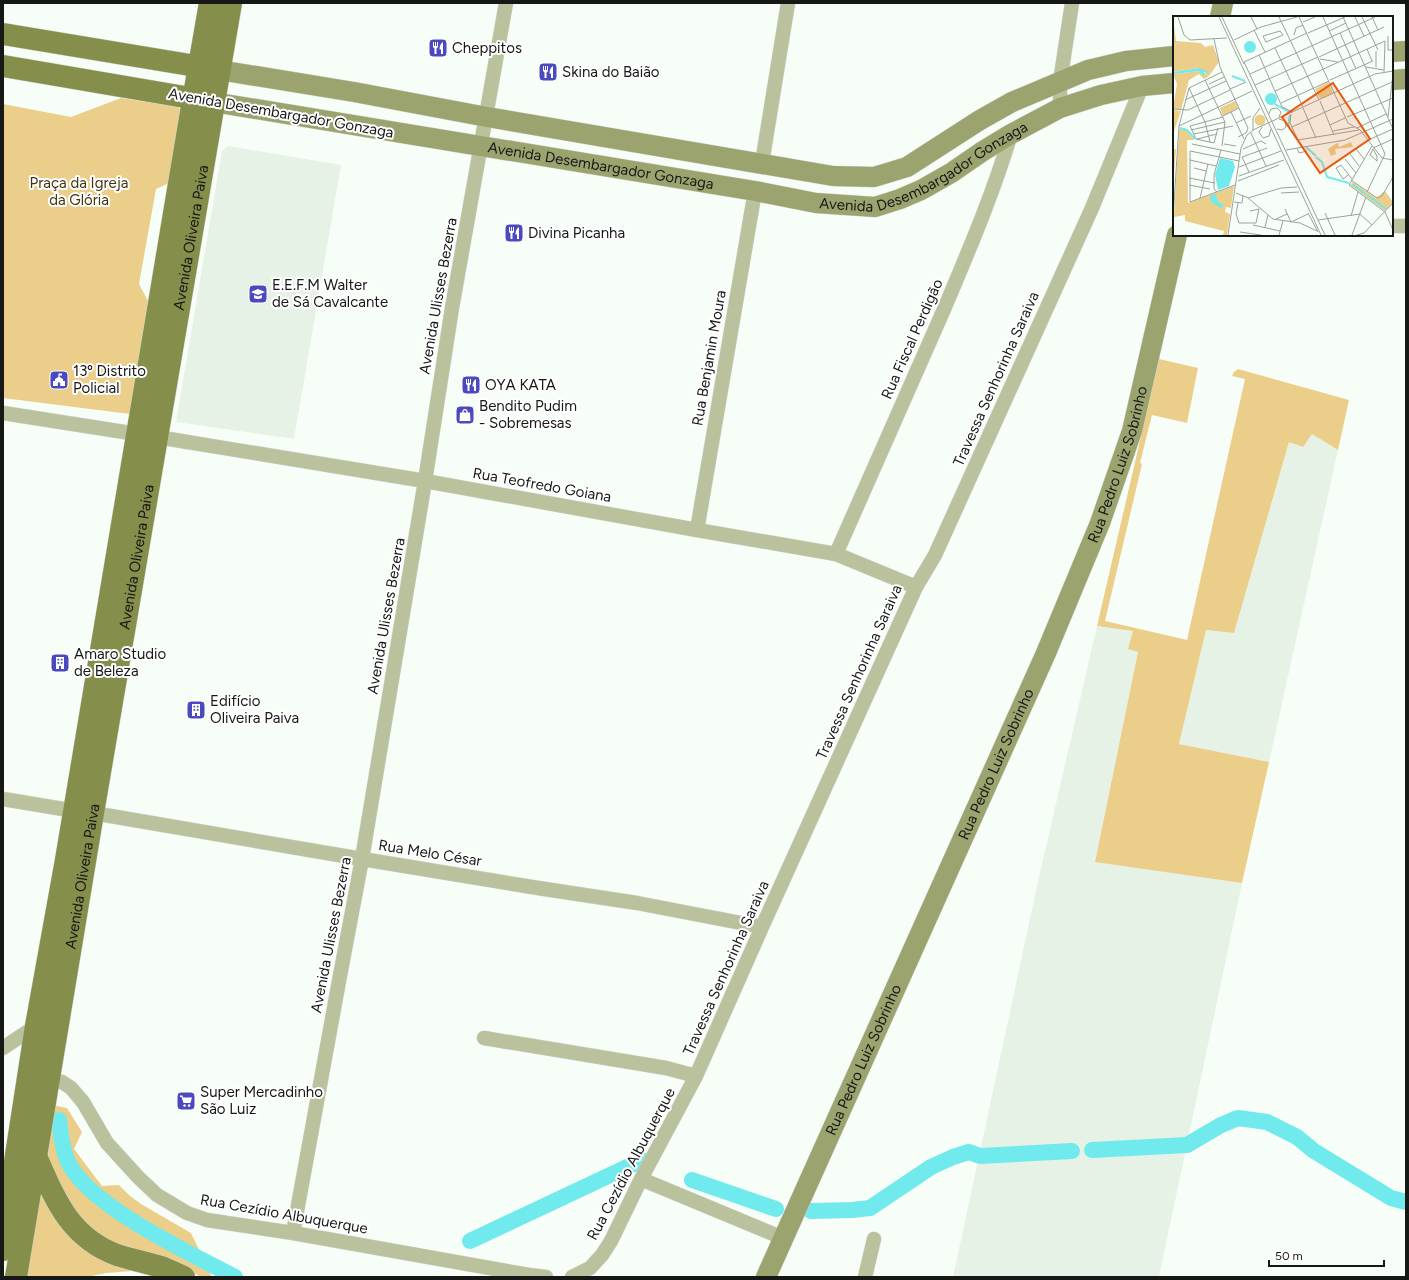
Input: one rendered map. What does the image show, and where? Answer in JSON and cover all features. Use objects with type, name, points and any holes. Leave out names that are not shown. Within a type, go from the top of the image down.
[{"type":"main road","name":"Avenida Oliveira Paiva","points":[[209,68],[210,3]]},
{"type":"main road","name":"Avenida Oliveira Paiva","points":[[16,1277],[18,1160],[49,1080],[84,812],[203,100],[209,68],[231,3]]},
{"type":"main road","points":[[1220,16],[1222,3]]},
{"type":"main road","name":"Avenida Desembargador Gonzaga","points":[[3,34],[354,92],[833,176],[874,177],[907,167],[980,120],[1012,102],[1088,70],[1126,61],[1173,56]]},
{"type":"main road","name":"Avenida Desembargador Gonzaga","points":[[3,66],[755,191],[816,203],[875,207],[921,190],[952,173],[983,151],[1011,134],[1060,108],[1101,95],[1142,86],[1173,83]]},
{"type":"main road","points":[[1393,80],[1406,79]]},
{"type":"main road","name":"Rua Pedro Luiz Sobrinho","points":[[766,1277],[1046,653],[1100,523],[1132,431],[1177,236]]},
{"type":"main road","name":"Avenida Oliveira Paiva","points":[[3,1250],[18,1160],[36,1026],[84,812]]},
{"type":"main road","points":[[18,1160],[59,1206],[71,1223],[83,1234],[106,1250],[118,1255],[164,1268],[184,1277]]},
{"type":"street","name":"Avenida Ulisses Bezerra","points":[[293,1233],[362,859],[425,481],[452,308],[506,3]]},
{"type":"street","points":[[762,163],[788,3]]},
{"type":"street","points":[[1060,108],[1060,82],[1072,3]]},
{"type":"street","name":"Travessa Senhorinha Saraiva","points":[[484,1038],[666,1068],[696,1076],[916,587],[935,555],[1092,208],[1142,86]]},
{"type":"street","name":"Rua Fiscal Perdigão","points":[[836,554],[973,240],[994,188],[1011,134]]},
{"type":"street","name":"Rua Benjamin Moura","points":[[697,530],[755,191]]},
{"type":"street","points":[[1393,226],[1406,226]]},
{"type":"street","name":"Rua Teofredo Goiana","points":[[3,413],[425,481],[836,554],[916,587]]},
{"type":"street","name":"Rua Melo César","points":[[3,799],[637,903],[762,927]]},
{"type":"street","points":[[3,1048],[36,1026]]},
{"type":"street","name":"Rua Cezídio Albuquerque","points":[[572,1277],[590,1268],[602,1255],[611,1241],[641,1179],[696,1076]]},
{"type":"street","name":"Rua Cezídio Albuquerque","points":[[49,1080],[62,1082],[71,1088],[83,1102],[107,1143],[138,1178],[157,1195],[187,1213],[207,1220],[293,1233],[521,1274],[546,1277]]},
{"type":"street","points":[[641,1179],[783,1238]]},
{"type":"street","points":[[865,1277],[874,1239]]},
{"type":"shaded area","name":"E.E.F.M Walter de Sá Cavalcante","points":[[228,146],[341,165],[294,439],[176,422],[222,151]]},
{"type":"shaded area","points":[[1312,434],[1338,450],[1269,762],[1179,744],[1206,630],[1234,633],[1289,442]]},
{"type":"shaded area","points":[[1097,626],[1133,631],[1129,649],[1138,652],[1095,861],[1242,883],[1159,1277],[953,1277],[1037,886]]},
{"type":"green space","name":"Praça da Igreja da Glória","points":[[121,98],[178,107],[182,112],[169,183],[156,189],[139,284],[148,301],[130,414],[3,398],[3,104],[71,117]]},
{"type":"green space","points":[[1159,359],[1198,368],[1187,423],[1152,415],[1105,621],[1187,640],[1245,379],[1232,376],[1234,372],[1238,369],[1349,400],[1338,450],[1312,434],[1303,447],[1289,442],[1234,633],[1206,630],[1179,744],[1269,762],[1242,883],[1095,862],[1138,652],[1128,649],[1133,631],[1097,626]]},
{"type":"green space","points":[[52,1105],[67,1108],[82,1132],[74,1149],[102,1186],[119,1185],[141,1204],[191,1233],[212,1277],[200,1277],[167,1261],[116,1247],[74,1217],[50,1169],[48,1151]]},
{"type":"green space","points":[[40,1182],[55,1215],[165,1277],[155,1277],[132,1271],[106,1273],[87,1277],[24,1277]]},
{"type":"waterway","points":[[1092,1150],[1187,1145],[1221,1125],[1238,1118],[1267,1122],[1297,1137],[1314,1151],[1391,1198],[1406,1202]]},
{"type":"waterway","points":[[59,1120],[63,1147],[68,1162],[80,1179],[97,1196],[119,1212],[168,1242],[235,1277]]},
{"type":"waterway","points":[[811,1211],[870,1208],[931,1167],[953,1157],[969,1152],[980,1156],[1072,1151]]},
{"type":"waterway","points":[[470,1241],[642,1160]]},
{"type":"waterway","points":[[692,1180],[776,1209]]},
{"type":"place","name":"Cheppitos","points":[[438,48]]},
{"type":"place","name":"Skina do Baião","points":[[548,72]]},
{"type":"place","name":"Divina Picanha","points":[[514,233]]},
{"type":"place","name":"E.E.F.M Walter de Sá Cavalcante","points":[[258,294]]},
{"type":"place","name":"13º Distrito Policial","points":[[59,380]]},
{"type":"place","name":"OYA KATA","points":[[471,385]]},
{"type":"place","name":"Bendito Pudim - Sobremesas","points":[[465,415]]},
{"type":"place","name":"Amaro Studio de Beleza","points":[[60,663]]},
{"type":"place","name":"Edifício Oliveira Paiva","points":[[196,710]]},
{"type":"place","name":"Super Mercadinho São Luiz","points":[[186,1101]]}]
